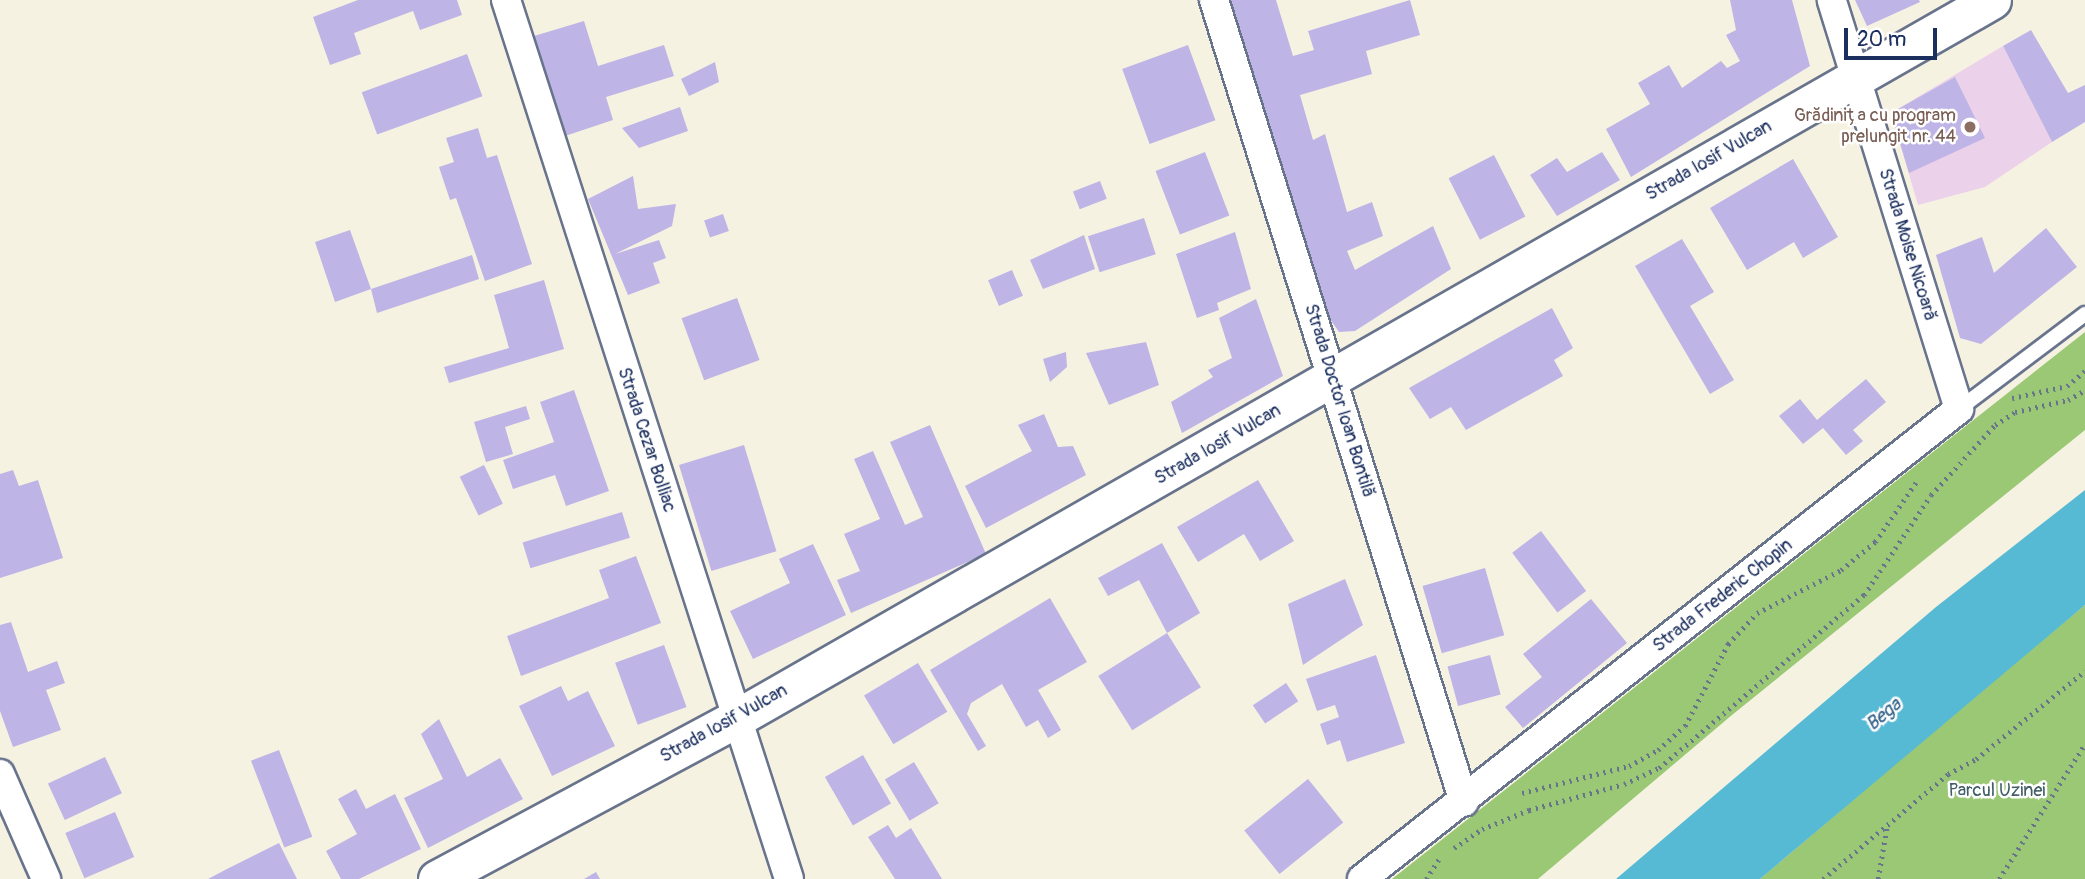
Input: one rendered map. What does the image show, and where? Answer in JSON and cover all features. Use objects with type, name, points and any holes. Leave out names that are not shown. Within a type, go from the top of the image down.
[{"type":"street","name":"Strada Cezar Bolliac","points":[[506,0],[735,719],[789,879]]},
{"type":"street","name":"Strada Doctor Ioan Bontilă","points":[[1214,0],[1464,802]]},
{"type":"street","name":"Strada Moise Nicoară","points":[[1832,0],[1959,409]]},
{"type":"street","name":"Strada Iosif Vulcan","points":[[438,879],[735,719],[1332,379],[1854,76],[1992,0]]},
{"type":"street","name":"Strada Frederic Chopin","points":[[1362,879],[1464,802],[1959,409]]},
{"type":"street","points":[[0,774],[46,879]]},
{"type":"lane","name":"Strada Frederic Chopin","points":[[1959,409],[2085,314]]},
{"type":"path","points":[[2004,399],[2067,386],[2085,371]]},
{"type":"path","points":[[1426,879],[1441,856],[1482,829],[1529,810],[1624,784],[1659,768],[1864,595],[1931,495],[1995,425],[2015,412],[2068,400],[2085,390]]},
{"type":"path","points":[[1513,796],[1629,766],[1658,750],[1685,726],[1728,643],[1757,613],[1841,570],[1875,542],[1927,471]]},
{"type":"path","points":[[1823,879],[1887,825],[2085,671]]},
{"type":"path","points":[[1999,879],[2085,744]]},
{"type":"path","points":[[1878,879],[1887,825]]},
{"type":"shaded area","name":"Grădinița cu program prelungit nr. 44","points":[[2003,46],[2052,142],[1985,187],[1918,205],[1891,113]]},
{"type":"green space","points":[[2085,332],[2085,430],[1732,715],[1538,879],[1392,879]]},
{"type":"green space","name":"Parcul Uzinei","points":[[2085,605],[2085,879],[1760,879],[1989,684]]},
{"type":"water","name":"Bega","points":[[2085,490],[2085,605],[1760,879],[1616,879],[1936,607]]},
{"type":"building","points":[[358,0],[457,0],[462,15],[420,30],[413,11],[354,33],[361,54],[330,65],[313,17]]},
{"type":"building","points":[[1225,0],[1276,0],[1293,56],[1314,50],[1308,31],[1410,0],[1420,35],[1366,51],[1372,74],[1300,95],[1313,140],[1325,134],[1347,212],[1372,202],[1383,236],[1347,251],[1355,270],[1433,226],[1451,269],[1355,331],[1339,332],[1330,319],[1269,156]]},
{"type":"building","points":[[1730,0],[1792,0],[1810,66],[1631,177],[1606,129],[1650,104],[1638,83],[1669,65],[1682,88],[1721,61],[1727,68],[1740,61],[1726,35],[1736,30]]},
{"type":"building","points":[[1855,0],[1919,0],[1920,2],[1867,26]]},
{"type":"building","points":[[584,21],[598,66],[664,45],[674,76],[606,97],[613,120],[565,136],[534,36]]},
{"type":"building","points":[[2031,30],[2068,93],[2085,85],[2085,122],[2052,142],[2003,46]]},
{"type":"building","points":[[1188,45],[1215,120],[1150,144],[1122,69]]},
{"type":"building","points":[[467,54],[482,96],[377,135],[362,92]]},
{"type":"building","points":[[715,62],[719,82],[689,96],[681,79]]},
{"type":"building","points":[[1955,77],[1985,138],[1909,173],[1891,113]]},
{"type":"building","points":[[680,107],[688,131],[639,148],[622,128]]},
{"type":"building","points":[[478,128],[487,158],[497,155],[532,264],[485,281],[456,198],[450,200],[439,167],[454,162],[446,138]]},
{"type":"building","points":[[1205,152],[1229,215],[1180,234],[1156,171]]},
{"type":"building","points":[[1602,152],[1620,180],[1557,216],[1530,175],[1557,158],[1567,172]]},
{"type":"building","points":[[1494,155],[1525,216],[1480,240],[1449,178]]},
{"type":"building","points":[[1793,159],[1838,237],[1803,258],[1794,242],[1747,270],[1710,208]]},
{"type":"building","points":[[633,176],[638,209],[676,204],[672,226],[615,254],[659,240],[666,258],[653,263],[660,283],[628,295],[588,199]]},
{"type":"building","points":[[1100,181],[1107,199],[1080,209],[1073,191]]},
{"type":"building","points":[[723,214],[729,231],[710,238],[704,221]]},
{"type":"building","points":[[1144,218],[1156,254],[1100,272],[1088,236]]},
{"type":"building","points":[[2046,228],[2077,267],[1981,344],[1960,338],[1936,255],[1982,237],[1994,273]]},
{"type":"building","points":[[350,230],[371,289],[335,302],[315,242]]},
{"type":"building","points":[[1235,232],[1251,289],[1217,303],[1219,310],[1197,318],[1176,254]]},
{"type":"building","points":[[1084,235],[1095,269],[1043,289],[1030,260]]},
{"type":"building","points":[[1682,239],[1714,292],[1690,306],[1734,380],[1710,394],[1635,266]]},
{"type":"building","points":[[472,255],[479,279],[377,313],[371,289]]},
{"type":"building","points":[[1012,270],[1023,296],[999,306],[988,280]]},
{"type":"building","points":[[544,280],[564,349],[449,383],[444,367],[509,348],[494,295]]},
{"type":"building","points":[[737,298],[760,360],[704,380],[682,318]]},
{"type":"building","points":[[1256,299],[1283,376],[1182,433],[1171,402],[1213,377],[1208,370],[1232,358],[1219,318]]},
{"type":"building","points":[[1552,308],[1573,348],[1554,360],[1563,376],[1466,430],[1451,407],[1430,419],[1409,388]]},
{"type":"building","points":[[1146,342],[1159,385],[1109,405],[1086,353]]},
{"type":"building","points":[[1066,352],[1067,367],[1050,382],[1043,359]]},
{"type":"building","points":[[1866,379],[1886,402],[1853,430],[1863,441],[1846,455],[1823,428],[1803,444],[1779,416],[1800,399],[1817,420]]},
{"type":"building","points":[[574,390],[609,491],[566,506],[555,475],[513,489],[503,460],[554,442],[540,402]]},
{"type":"building","points":[[526,406],[530,419],[505,427],[513,454],[486,462],[474,422]]},
{"type":"building","points":[[1044,414],[1058,447],[1073,446],[1086,475],[986,528],[965,486],[1032,451],[1018,425]]},
{"type":"building","points":[[930,425],[986,554],[851,613],[837,580],[860,571],[844,534],[880,519],[854,459],[873,451],[905,525],[923,517],[890,442]]},
{"type":"building","points":[[744,445],[776,551],[711,571],[679,465]]},
{"type":"building","points":[[484,465],[503,504],[479,515],[460,477]]},
{"type":"building","points":[[13,470],[19,486],[38,480],[63,558],[0,578],[0,474]]},
{"type":"building","points":[[1258,480],[1294,541],[1260,561],[1244,534],[1198,562],[1177,527]]},
{"type":"building","points":[[622,512],[630,538],[530,568],[523,542]]},
{"type":"building","points":[[1541,531],[1586,591],[1557,613],[1512,553]]},
{"type":"building","points":[[1162,543],[1200,613],[1167,633],[1139,580],[1108,596],[1098,578]]},
{"type":"building","points":[[813,544],[846,615],[753,659],[730,611],[790,583],[779,559]]},
{"type":"building","points":[[636,556],[661,623],[521,676],[507,636],[609,598],[599,570]]},
{"type":"building","points":[[1485,568],[1504,635],[1442,653],[1423,586]]},
{"type":"building","points":[[1345,579],[1363,625],[1303,665],[1288,604]]},
{"type":"building","points":[[1050,598],[1087,662],[1038,690],[1061,730],[1048,738],[1038,720],[1026,727],[1002,684],[971,703],[967,714],[986,746],[978,751],[930,670]]},
{"type":"building","points":[[1591,599],[1627,643],[1523,728],[1505,707],[1542,677],[1523,654]]},
{"type":"building","points":[[11,622],[28,672],[57,661],[65,683],[46,690],[61,730],[13,747],[0,711],[0,625]]},
{"type":"building","points":[[1167,633],[1201,687],[1132,730],[1098,676]]},
{"type":"building","points":[[664,645],[687,707],[638,725],[615,663]]},
{"type":"building","points":[[1376,655],[1405,743],[1347,762],[1340,740],[1327,745],[1320,724],[1339,717],[1335,705],[1317,711],[1306,679]]},
{"type":"building","points":[[1490,655],[1501,695],[1458,706],[1447,666]]},
{"type":"building","points":[[918,663],[947,712],[893,744],[864,695]]},
{"type":"building","points":[[1286,683],[1298,701],[1265,724],[1253,705]]},
{"type":"building","points":[[561,686],[568,701],[588,691],[615,746],[552,776],[519,706]]},
{"type":"building","points":[[439,719],[467,777],[500,758],[523,799],[428,848],[404,798],[443,779],[421,734]]},
{"type":"building","points":[[279,750],[312,837],[284,848],[251,761]]},
{"type":"building","points":[[863,755],[891,803],[853,825],[825,777]]},
{"type":"building","points":[[105,757],[122,793],[65,820],[48,784]]},
{"type":"building","points":[[914,762],[939,803],[910,821],[885,780]]},
{"type":"building","points":[[1308,779],[1343,823],[1280,874],[1244,831]]},
{"type":"building","points":[[356,789],[366,809],[395,794],[421,849],[359,879],[341,879],[326,851],[357,834],[338,799]]},
{"type":"building","points":[[115,812],[134,857],[84,878],[65,833]]},
{"type":"building","points":[[888,825],[896,838],[911,828],[942,879],[895,879],[868,837]]},
{"type":"building","points":[[279,843],[297,879],[208,879],[225,870]]},
{"type":"building","points":[[596,872],[600,879],[584,879]]},
{"type":"place","name":"Grădinița cu program prelungit nr. 44","points":[[1970,127]]}]
